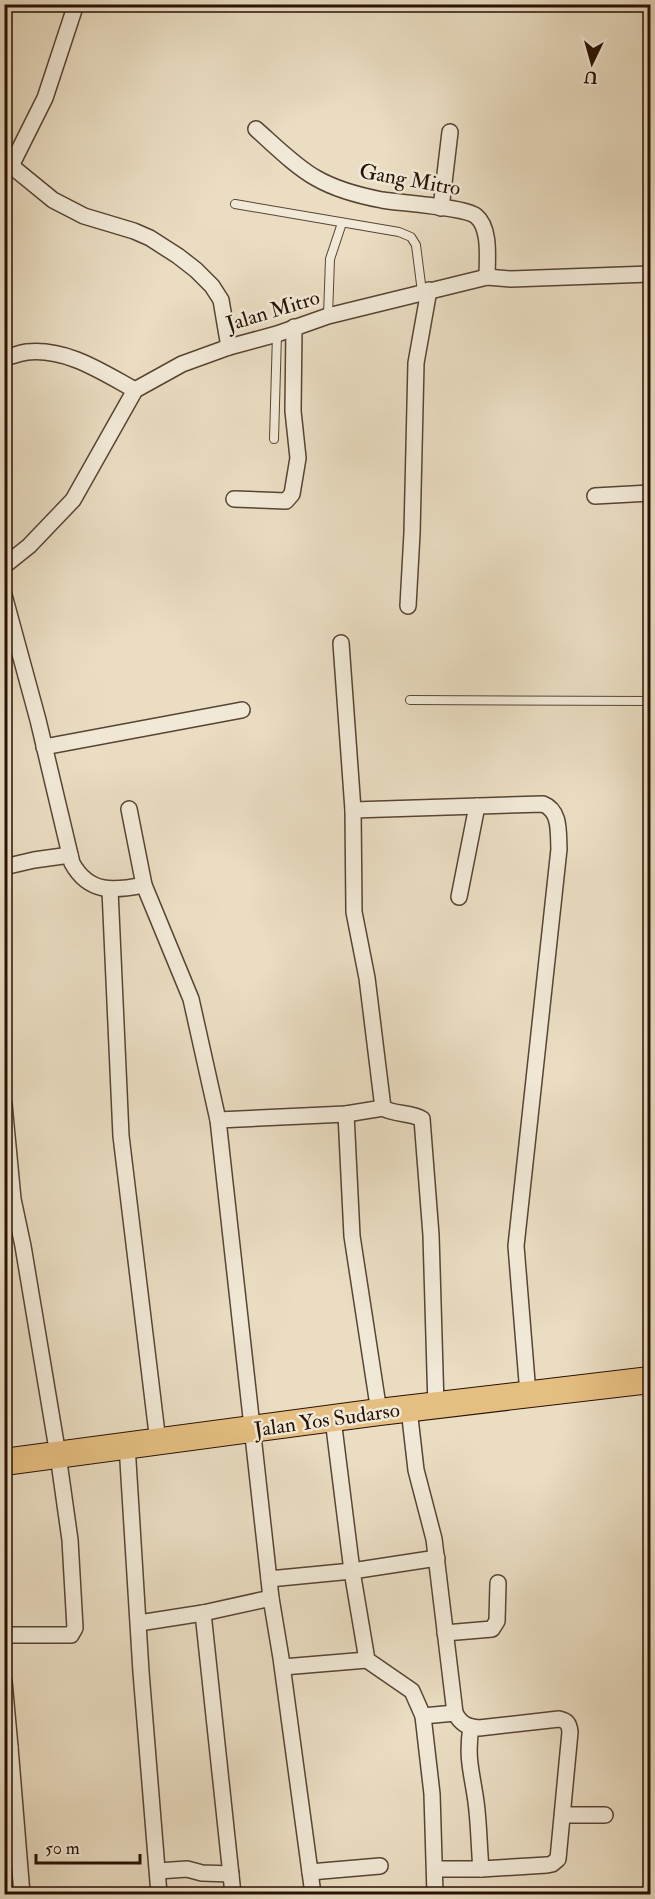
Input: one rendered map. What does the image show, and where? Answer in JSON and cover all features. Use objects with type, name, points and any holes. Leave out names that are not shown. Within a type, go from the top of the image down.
[{"type":"highway","name":"Jalan Yos Sudarso","points":[[4,1462],[379,1412],[651,1380]]},
{"type":"street","points":[[76,4],[45,98],[8,162],[53,200],[84,216],[150,238],[196,270],[212,286],[221,300],[229,347]]},
{"type":"street","name":"Gang Mitro","points":[[256,129],[316,178],[347,190],[381,200],[471,212],[482,222],[486,239],[487,277]]},
{"type":"street","points":[[441,208],[450,132]]},
{"type":"street","name":"Jalan Mitro","points":[[135,390],[182,364],[229,347],[277,334],[328,316],[487,277],[511,279],[651,274]]},
{"type":"street","points":[[408,606],[417,363],[426,291]]},
{"type":"street","points":[[234,499],[286,501],[292,494],[298,458],[293,411],[294,327]]},
{"type":"street","points":[[4,350],[50,352],[80,360],[135,390],[73,500],[26,549],[4,566]]},
{"type":"street","points":[[4,357],[27,352]]},
{"type":"street","points":[[595,496],[651,493]]},
{"type":"street","points":[[4,595],[75,868],[87,881],[110,890],[144,885]]},
{"type":"street","points":[[341,643],[353,810],[354,912],[367,978],[383,1108],[388,1112],[419,1117],[423,1121],[431,1235],[436,1406]]},
{"type":"street","points":[[44,747],[242,710]]},
{"type":"street","points":[[353,810],[543,804],[552,810],[558,824],[557,870],[516,1246],[528,1394]]},
{"type":"street","points":[[459,897],[477,806]]},
{"type":"street","points":[[129,809],[144,885],[192,999],[218,1120],[271,1599],[283,1668],[313,1894]]},
{"type":"street","points":[[4,867],[70,855]]},
{"type":"street","points":[[110,890],[121,1136],[158,1442]]},
{"type":"street","points":[[4,1104],[14,1199],[58,1455],[70,1540],[74,1633],[4,1635]]},
{"type":"street","points":[[218,1120],[346,1114],[383,1108]]},
{"type":"street","points":[[346,1114],[352,1236],[379,1412]]},
{"type":"street","points":[[409,1409],[416,1470],[431,1523],[437,1558],[455,1713],[460,1722],[471,1727],[559,1719],[565,1720],[570,1732],[558,1859],[555,1863],[481,1869],[435,1869]]},
{"type":"street","points":[[333,1419],[352,1571],[367,1660]]},
{"type":"street","points":[[127,1445],[141,1672],[159,1894]]},
{"type":"street","points":[[269,1579],[352,1571],[437,1558]]},
{"type":"street","points":[[444,1633],[492,1629],[497,1621],[498,1582]]},
{"type":"street","points":[[139,1623],[271,1599]]},
{"type":"street","points":[[203,1613],[233,1894]]},
{"type":"street","points":[[283,1668],[367,1660],[412,1692],[423,1716],[432,1794],[435,1894]]},
{"type":"street","points":[[4,1682],[7,1747],[22,1894]]},
{"type":"street","points":[[423,1716],[455,1713]]},
{"type":"street","points":[[471,1727],[468,1749],[476,1802],[481,1869]]},
{"type":"street","points":[[562,1815],[605,1815]]},
{"type":"street","points":[[310,1872],[380,1866]]},
{"type":"street","points":[[158,1871],[188,1869],[202,1873],[231,1874]]},
{"type":"lane","points":[[234,204],[399,232],[411,237],[416,245],[426,291]]},
{"type":"lane","points":[[328,316],[330,259],[342,223]]},
{"type":"lane","points":[[273,439],[277,334]]},
{"type":"lane","points":[[410,700],[651,701]]}]
